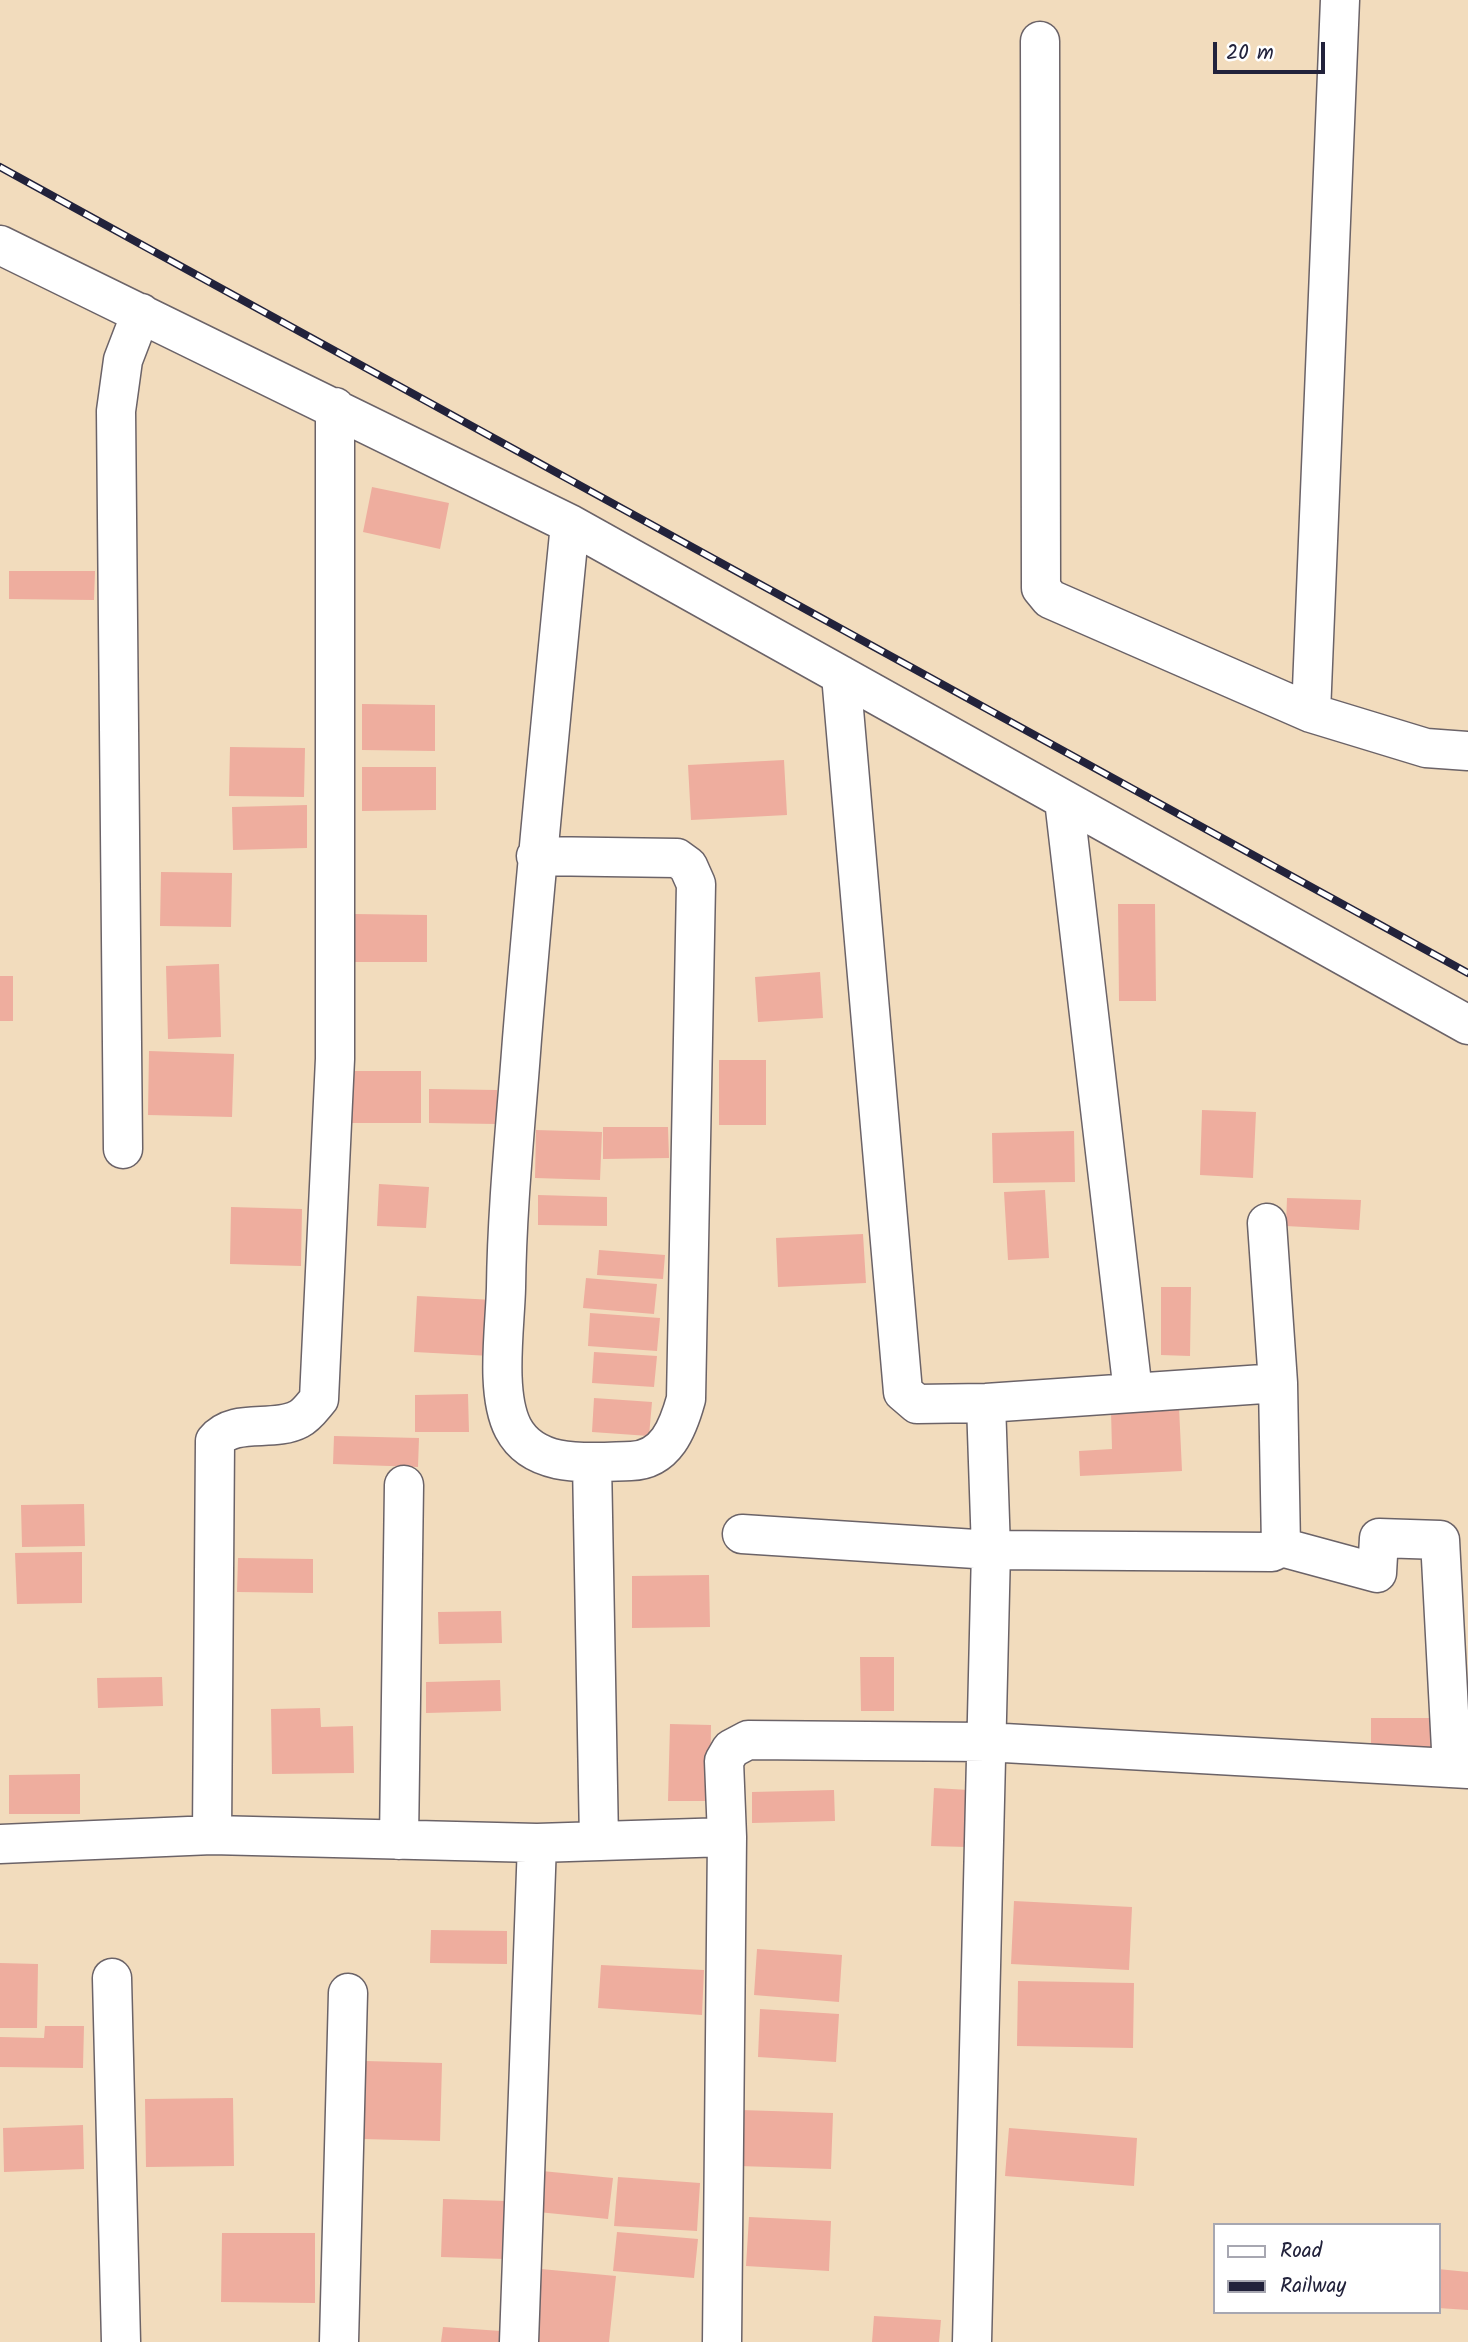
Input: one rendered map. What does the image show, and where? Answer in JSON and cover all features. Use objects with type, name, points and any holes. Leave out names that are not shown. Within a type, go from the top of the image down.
[{"type":"street","points":[[1311,713],[1340,0]]},
{"type":"street","points":[[1040,41],[1041,588],[1050,599],[1311,713],[1426,748],[1468,751]]},
{"type":"street","points":[[0,246],[335,407],[570,524],[1468,1025]]},
{"type":"street","points":[[122,1149],[116,411],[122,360],[141,313]]},
{"type":"street","points":[[212,1835],[215,1441],[221,1432],[230,1429],[282,1426],[302,1418],[319,1399],[335,1059],[335,407]]},
{"type":"street","points":[[536,856],[677,858],[688,866],[696,884],[686,1399],[678,1429],[661,1451],[640,1461],[592,1462],[542,1457],[528,1448],[513,1429],[503,1401],[507,1237],[536,856],[570,524]]},
{"type":"street","points":[[841,675],[903,1392],[917,1404],[986,1403],[1278,1383]]},
{"type":"street","points":[[1064,800],[1133,1392]]},
{"type":"street","points":[[1267,1223],[1278,1383],[1281,1547]]},
{"type":"street","points":[[972,2342],[990,1550],[986,1403]]},
{"type":"street","points":[[592,1462],[599,1841]]},
{"type":"street","points":[[399,1840],[404,1485]]},
{"type":"street","points":[[722,2342],[727,1837],[724,1761],[731,1749],[748,1740],[986,1742],[1460,1769],[1440,1540],[1379,1538],[1377,1573],[1281,1547],[1272,1552],[990,1550],[743,1534]]},
{"type":"street","points":[[0,1844],[212,1835],[537,1843],[727,1837]]},
{"type":"street","points":[[519,2342],[537,1843]]},
{"type":"street","points":[[112,1978],[121,2342]]},
{"type":"street","points":[[339,2342],[348,1993]]},
{"type":"building","points":[[372,487],[449,503],[440,549],[363,532]]},
{"type":"building","points":[[9,571],[95,571],[94,600],[9,599]]},
{"type":"building","points":[[362,704],[435,705],[435,751],[362,750]]},
{"type":"building","points":[[230,747],[305,748],[304,797],[229,796]]},
{"type":"building","points":[[784,760],[787,815],[691,820],[688,765]]},
{"type":"building","points":[[362,767],[436,767],[436,810],[362,811]]},
{"type":"building","points":[[307,805],[307,848],[233,850],[232,807]]},
{"type":"building","points":[[161,872],[232,873],[231,927],[160,926]]},
{"type":"building","points":[[1118,904],[1155,904],[1156,1001],[1119,1001]]},
{"type":"building","points":[[354,914],[427,915],[427,962],[353,962]]},
{"type":"building","points":[[219,964],[221,1037],[168,1039],[166,966]]},
{"type":"building","points":[[820,972],[823,1018],[758,1022],[755,977]]},
{"type":"building","points":[[0,976],[13,976],[13,1021],[0,1021]]},
{"type":"building","points":[[149,1051],[234,1054],[232,1117],[148,1115]]},
{"type":"building","points":[[719,1060],[766,1060],[766,1125],[719,1125]]},
{"type":"building","points":[[345,1071],[421,1071],[421,1123],[346,1123]]},
{"type":"building","points":[[429,1089],[497,1090],[497,1124],[429,1123]]},
{"type":"building","points":[[1202,1110],[1256,1112],[1253,1178],[1200,1175]]},
{"type":"building","points":[[603,1127],[668,1127],[669,1158],[603,1159]]},
{"type":"building","points":[[536,1130],[602,1132],[600,1180],[535,1178]]},
{"type":"building","points":[[1074,1131],[1075,1182],[993,1183],[992,1133]]},
{"type":"building","points":[[379,1184],[429,1187],[426,1228],[377,1226]]},
{"type":"building","points":[[1045,1190],[1049,1258],[1008,1260],[1004,1192]]},
{"type":"building","points":[[538,1195],[607,1197],[607,1226],[538,1225]]},
{"type":"building","points":[[1287,1198],[1361,1200],[1359,1230],[1286,1226]]},
{"type":"building","points":[[231,1207],[302,1209],[301,1266],[230,1264]]},
{"type":"building","points":[[863,1234],[866,1283],[778,1287],[776,1238]]},
{"type":"building","points":[[599,1250],[665,1255],[663,1279],[597,1275]]},
{"type":"building","points":[[586,1278],[657,1284],[654,1314],[583,1308]]},
{"type":"building","points":[[1161,1287],[1191,1287],[1190,1356],[1161,1355]]},
{"type":"building","points":[[417,1296],[494,1300],[491,1356],[414,1352]]},
{"type":"building","points":[[590,1313],[660,1318],[657,1351],[588,1346]]},
{"type":"building","points":[[594,1352],[657,1356],[654,1387],[592,1383]]},
{"type":"building","points":[[468,1394],[469,1432],[415,1432],[415,1395]]},
{"type":"building","points":[[594,1398],[652,1402],[649,1436],[592,1432]]},
{"type":"building","points":[[1179,1407],[1182,1471],[1080,1476],[1079,1451],[1112,1449],[1111,1411]]},
{"type":"building","points":[[334,1436],[419,1438],[418,1467],[333,1464]]},
{"type":"building","points":[[84,1504],[85,1546],[22,1547],[21,1505]]},
{"type":"building","points":[[82,1552],[82,1603],[17,1604],[15,1553]]},
{"type":"building","points":[[238,1558],[313,1559],[313,1593],[237,1592]]},
{"type":"building","points":[[709,1575],[710,1627],[632,1628],[632,1576]]},
{"type":"building","points":[[501,1611],[502,1643],[439,1644],[438,1612]]},
{"type":"building","points":[[860,1657],[894,1657],[894,1711],[861,1711]]},
{"type":"building","points":[[162,1677],[163,1706],[98,1708],[97,1678]]},
{"type":"building","points":[[500,1680],[501,1711],[426,1713],[426,1682]]},
{"type":"building","points":[[320,1708],[321,1727],[353,1726],[354,1773],[272,1774],[271,1709]]},
{"type":"building","points":[[1371,1718],[1440,1718],[1440,1748],[1371,1748]]},
{"type":"building","points":[[670,1724],[711,1725],[710,1801],[668,1801]]},
{"type":"building","points":[[80,1774],[80,1814],[9,1814],[9,1775]]},
{"type":"building","points":[[934,1788],[969,1790],[966,1847],[931,1846]]},
{"type":"building","points":[[834,1790],[835,1821],[752,1823],[752,1792]]},
{"type":"building","points":[[1014,1901],[1132,1907],[1129,1970],[1011,1964]]},
{"type":"building","points":[[431,1930],[507,1931],[507,1964],[430,1963]]},
{"type":"building","points":[[757,1949],[842,1955],[839,2002],[754,1995]]},
{"type":"building","points":[[0,1963],[38,1964],[37,2028],[0,2028]]},
{"type":"building","points":[[601,1965],[704,1970],[702,2015],[598,2008]]},
{"type":"building","points":[[1018,1981],[1134,1983],[1133,2048],[1017,2046]]},
{"type":"building","points":[[760,2009],[839,2014],[836,2062],[758,2057]]},
{"type":"building","points":[[45,2026],[84,2026],[83,2068],[0,2067],[0,2037],[44,2038]]},
{"type":"building","points":[[365,2061],[442,2063],[440,2141],[362,2139]]},
{"type":"building","points":[[233,2098],[234,2166],[146,2167],[145,2099]]},
{"type":"building","points":[[741,2110],[833,2113],[831,2169],[739,2166]]},
{"type":"building","points":[[83,2125],[84,2169],[4,2172],[3,2128]]},
{"type":"building","points":[[1009,2128],[1137,2138],[1134,2186],[1005,2176]]},
{"type":"building","points":[[542,2171],[613,2178],[608,2219],[538,2212]]},
{"type":"building","points":[[618,2177],[700,2183],[697,2231],[614,2226]]},
{"type":"building","points":[[443,2199],[507,2201],[505,2259],[441,2257]]},
{"type":"building","points":[[749,2217],[831,2221],[829,2271],[746,2266]]},
{"type":"building","points":[[617,2232],[698,2239],[694,2278],[613,2271]]},
{"type":"building","points":[[222,2233],[315,2233],[315,2303],[221,2302]]},
{"type":"building","points":[[541,2269],[616,2276],[609,2342],[534,2342]]},
{"type":"building","points":[[1440,2269],[1468,2272],[1468,2310],[1440,2308]]},
{"type":"building","points":[[874,2316],[941,2320],[939,2342],[872,2342]]},
{"type":"building","points":[[443,2327],[501,2331],[500,2342],[441,2342]]},
{"type":"railway","points":[[0,167],[1468,973]]}]
